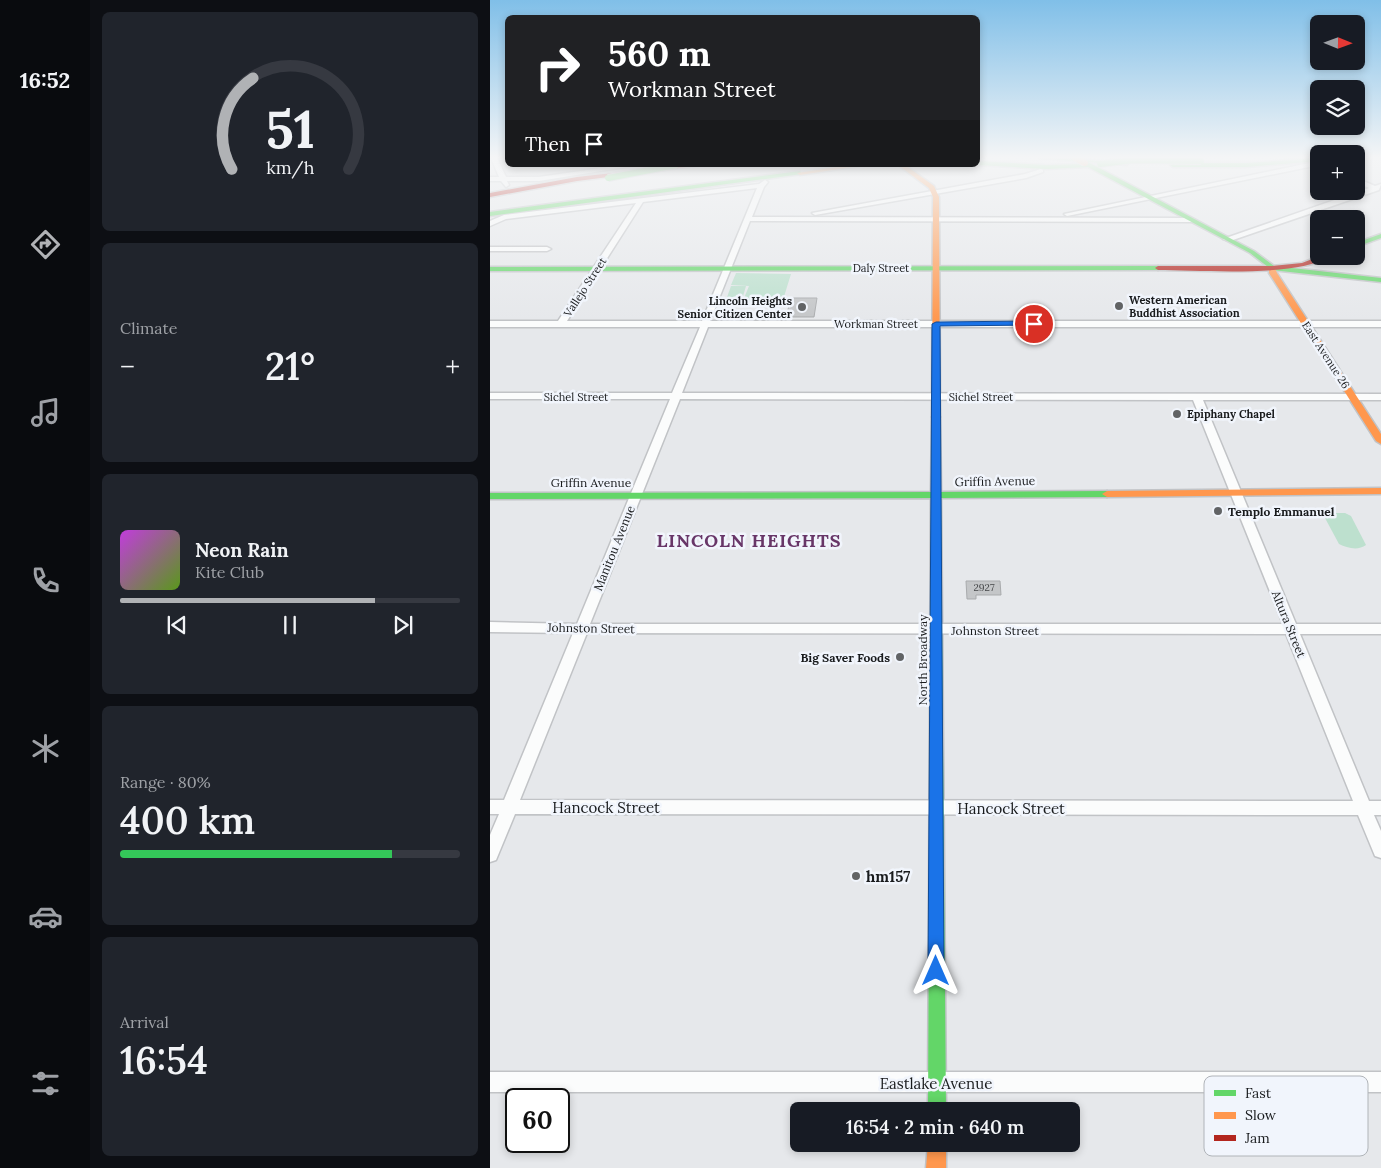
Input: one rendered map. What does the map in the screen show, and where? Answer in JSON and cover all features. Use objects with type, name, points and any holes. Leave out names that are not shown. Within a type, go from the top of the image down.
[{"type":"main road","name":"North Broadway","points":[[936,213],[937,1102]]},
{"type":"main road","points":[[1177,213],[1261,258],[1272,268],[1381,280]]},
{"type":"main road","points":[[1365,242],[1381,236]]},
{"type":"main road","points":[[1272,268],[1303,265],[1310,262]]},
{"type":"main road","name":"Daly Street","points":[[490,268],[1272,268]]},
{"type":"main road","name":"East Avenue 26","points":[[1272,268],[1381,441]]},
{"type":"main road","name":"Griffin Avenue","points":[[490,496],[936,496],[1235,491],[1381,491]]},
{"type":"main road","points":[[936,1152],[936,1168]]},
{"type":"street","points":[[490,224],[493,214],[509,213]]},
{"type":"street","name":"Vallejo Street","points":[[561,324],[633,213]]},
{"type":"street","name":"Manitou Avenue","points":[[490,855],[750,213]]},
{"type":"street","points":[[790,219],[825,213]]},
{"type":"street","points":[[1040,219],[1072,213]]},
{"type":"street","points":[[1226,239],[1305,213]]},
{"type":"street","points":[[747,219],[1191,220]]},
{"type":"street","points":[[490,249],[547,249]]},
{"type":"street","name":"Workman Street","points":[[490,324],[1381,324]]},
{"type":"street","name":"Sichel Street","points":[[490,396],[674,398],[1381,397]]},
{"type":"street","name":"Altura Street","points":[[1196,398],[1381,851]]},
{"type":"street","name":"Johnston Street","points":[[490,627],[693,630],[1381,629]]},
{"type":"street","name":"Hancock Street","points":[[490,807],[1381,808]]},
{"type":"street","name":"Eastlake Avenue","points":[[490,1082],[1204,1082]]},
{"type":"street","name":"Eastlake Avenue","points":[[1368,1082],[1381,1082]]},
{"type":"green space","points":[[736,273],[791,274],[782,303],[742,303],[749,286],[731,285]]},
{"type":"green space","points":[[731,286],[746,286],[741,303],[725,303]]},
{"type":"green space","points":[[1345,513],[1351,516],[1366,545],[1360,548],[1352,548],[1339,544],[1325,518],[1327,514]]},
{"type":"building","name":"Lincoln Heights Senior Citizen Center","points":[[791,298],[817,298],[814,317],[786,317]]},
{"type":"building","points":[[966,581],[1000,581],[1001,595],[976,595],[976,599],[967,599]]},
{"type":"traffic: fast","points":[[490,214],[501,213]]},
{"type":"traffic: fast","points":[[1178,213],[1252,252],[1272,268],[1381,280]]},
{"type":"traffic: fast","points":[[1365,242],[1381,236]]},
{"type":"traffic: fast","points":[[490,269],[1158,268]]},
{"type":"traffic: fast","points":[[936,417],[937,1102]]},
{"type":"traffic: fast","points":[[490,496],[1107,494]]},
{"type":"traffic: slow","points":[[936,213],[936,417]]},
{"type":"traffic: slow","points":[[1272,268],[1273,273],[1381,441]]},
{"type":"traffic: slow","points":[[1107,494],[1381,491]]},
{"type":"traffic: slow","points":[[936,1168],[937,1152]]},
{"type":"traffic: jam","points":[[1158,268],[1272,268],[1303,265],[1310,262]]},
{"type":"place","name":"Western American Buddhist Association","points":[[1119,306]]},
{"type":"place","name":"Lincoln Heights Senior Citizen Center","points":[[802,307]]},
{"type":"place","name":"Epiphany Chapel","points":[[1177,414]]},
{"type":"place","name":"Templo Emmanuel","points":[[1218,511]]},
{"type":"place","name":"Big Saver Foods","points":[[900,657]]},
{"type":"place","name":"hm157","points":[[856,876]]},
{"type":"district","name":"LINCOLN HEIGHTS","points":[[749,540]]},
{"type":"route","points":[[936,971],[936,324],[1034,324]]}]
